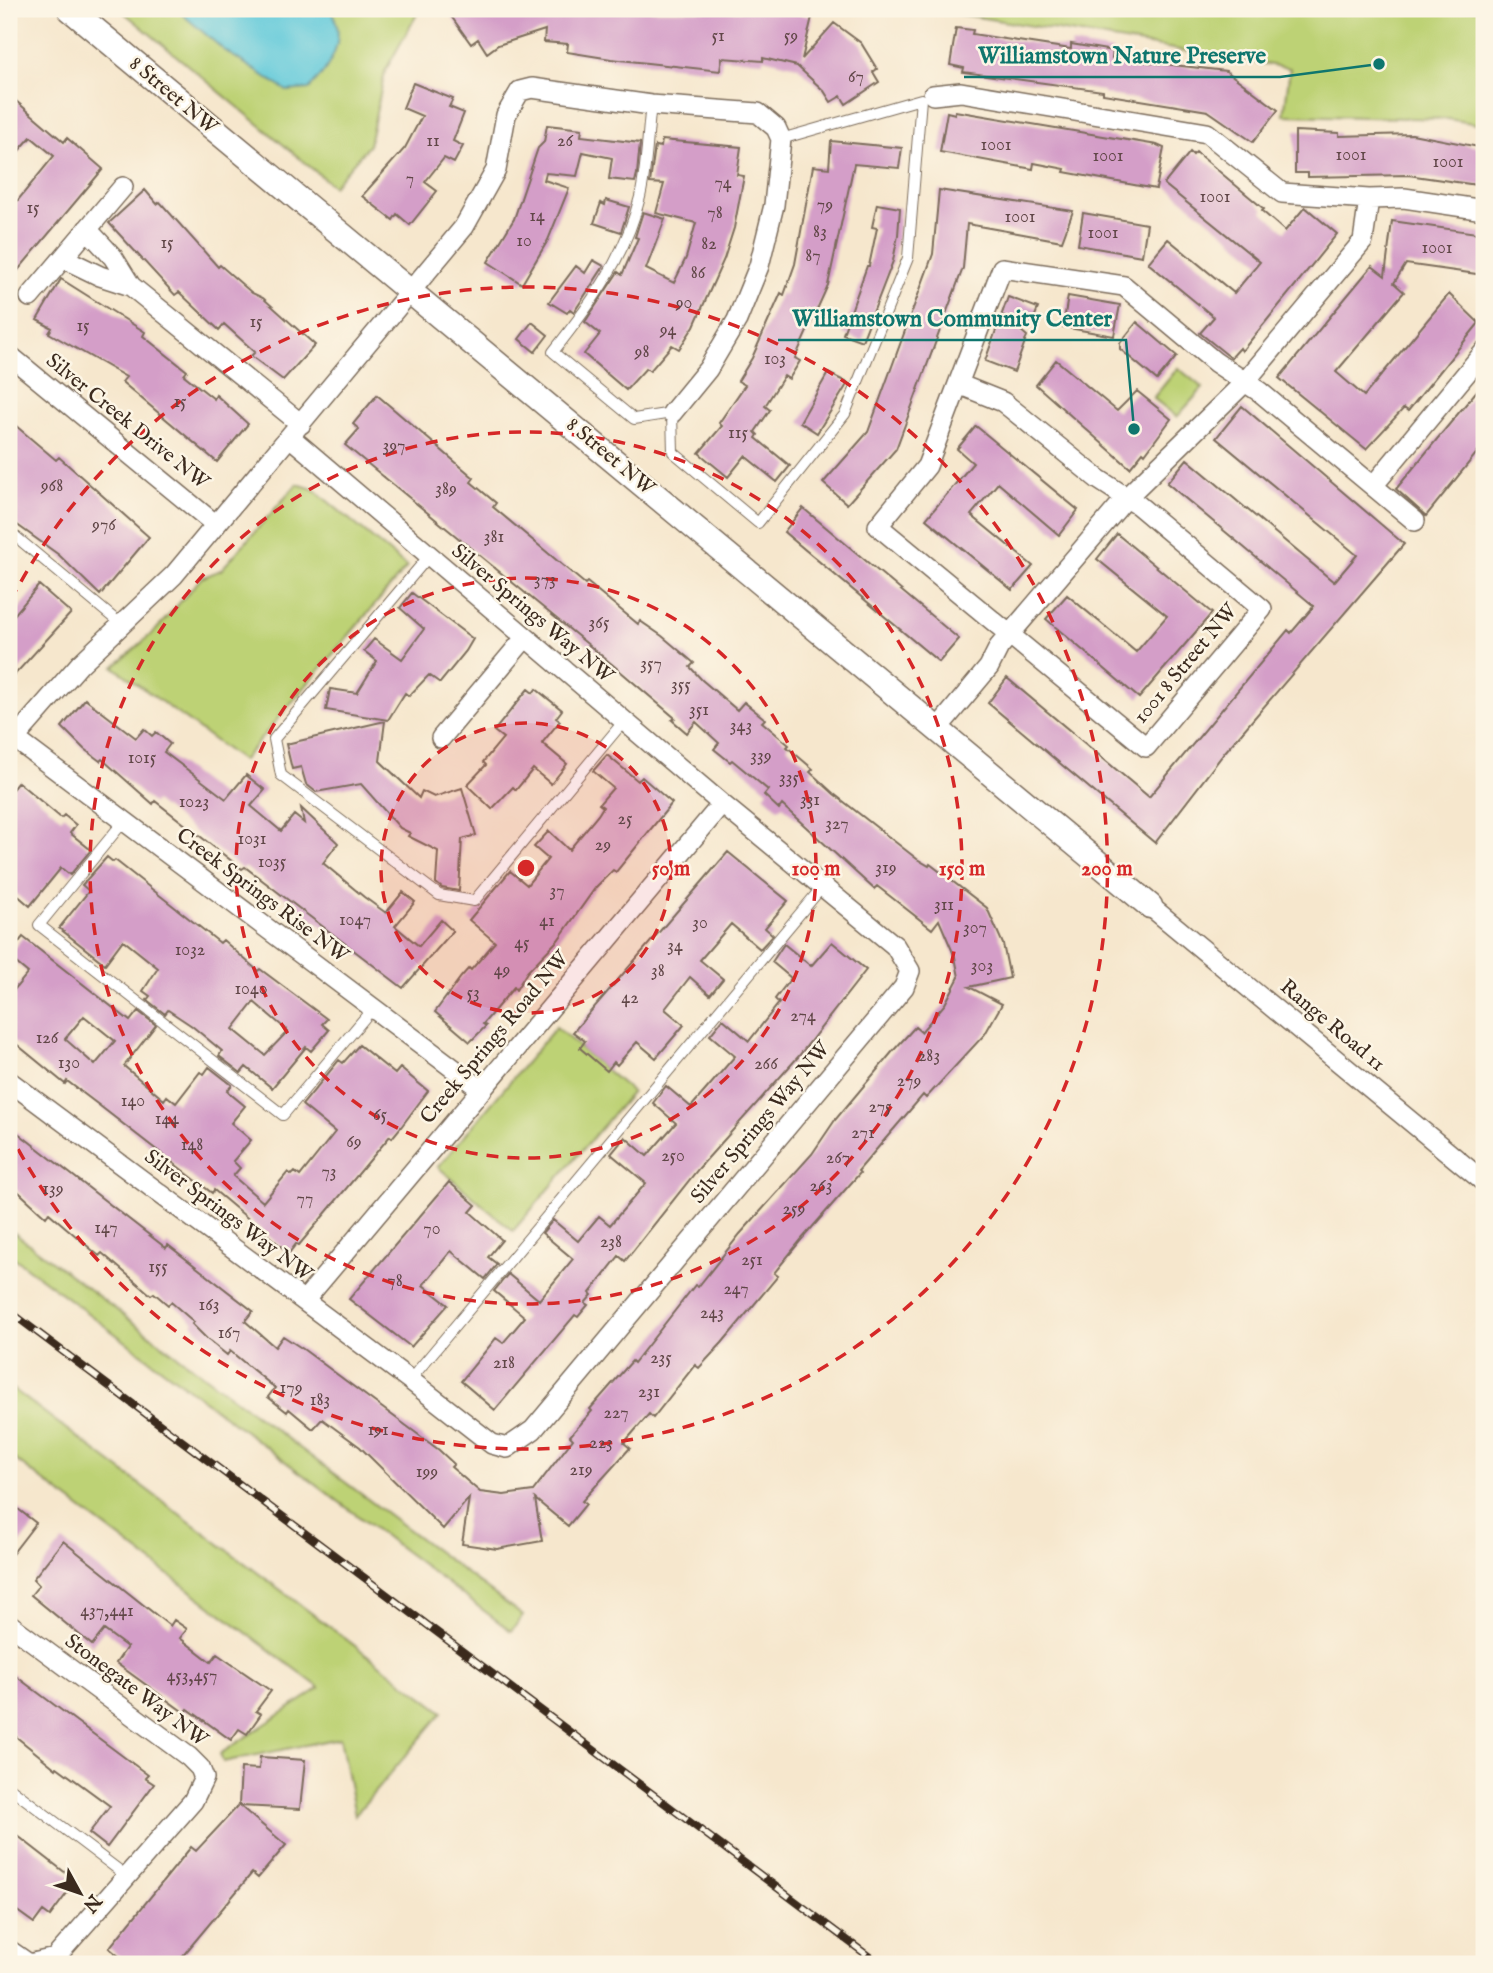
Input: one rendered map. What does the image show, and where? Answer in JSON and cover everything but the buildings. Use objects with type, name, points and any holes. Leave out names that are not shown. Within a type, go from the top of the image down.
[{"type":"street","name":"8 Street NW","points":[[69,9],[1150,906]]},
{"type":"street","points":[[11,742],[80,664],[163,587],[412,292],[484,195],[496,170],[506,115],[520,92],[532,88],[651,105],[758,113],[776,128],[781,139],[774,205],[755,277],[737,320],[708,369],[671,413]]},
{"type":"street","points":[[927,97],[961,92],[1207,133],[1282,193],[1368,199],[1404,198],[1484,210]]},
{"type":"street","points":[[30,297],[122,187]]},
{"type":"street","points":[[932,724],[979,659],[1004,641],[1126,498],[1244,383],[1363,241],[1368,199]]},
{"type":"street","name":"Silver Springs Way NW","points":[[9,1081],[492,1444],[507,1448],[521,1441],[887,1009],[904,987],[910,971],[907,960],[895,946],[722,804],[429,556],[296,431],[131,286],[113,257],[87,229]]},
{"type":"street","name":"Silver Springs Way NW","points":[[64,258],[100,276],[131,286]]},
{"type":"street","name":"1001 8 Street NW","points":[[958,384],[1003,402],[1138,505],[1262,609],[1146,747],[1004,641],[878,526],[927,466],[958,384],[1002,268],[1124,286],[1244,383],[1260,392],[1415,521]]},
{"type":"street","points":[[1373,486],[1484,352]]},
{"type":"street","name":"Silver Creek Drive NW","points":[[9,355],[216,525]]},
{"type":"street","points":[[441,738],[525,638]]},
{"type":"street","name":"Creek Springs Rise NW","points":[[11,742],[124,821],[482,1090]]},
{"type":"street","name":"Creek Springs Road NW","points":[[304,1301],[722,804]]},
{"type":"street","name":"Range Road 11","points":[[1150,906],[1484,1182]]},
{"type":"street","name":"Stonegate Way NW","points":[[9,1624],[201,1768],[204,1777],[201,1789],[128,1877],[55,1958],[29,1964],[9,1950]]},
{"type":"lane","points":[[651,105],[640,197],[623,246],[600,292],[553,352],[634,419],[671,413],[673,452],[758,523],[845,414],[908,258],[927,97],[781,139]]},
{"type":"lane","points":[[9,531],[122,626]]},
{"type":"lane","points":[[429,556],[274,739],[281,775],[439,895],[474,901],[624,721]]},
{"type":"lane","points":[[124,821],[39,925],[283,1115],[373,1008]]},
{"type":"lane","points":[[410,1380],[823,886]]},
{"type":"lane","points":[[9,1787],[128,1877]]},
{"type":"green space","points":[[120,9],[420,9],[385,71],[369,145],[333,186]]},
{"type":"green space","points":[[928,9],[1484,9],[1484,125],[1448,119],[1284,115],[1290,68]]},
{"type":"green space","points":[[1178,368],[1203,388],[1177,417],[1153,398]]},
{"type":"green space","points":[[297,484],[313,489],[407,567],[242,761],[114,667],[156,630],[201,578],[221,570]]},
{"type":"green space","points":[[556,1027],[632,1092],[513,1231],[438,1167]]},
{"type":"green space","points":[[9,1229],[523,1616],[511,1631],[9,1254]]},
{"type":"green space","points":[[9,1386],[443,1712],[355,1815],[340,1738],[223,1762],[220,1754],[320,1688],[9,1455]]},
{"type":"water","points":[[176,9],[330,9],[338,31],[337,42],[330,62],[309,89],[287,91],[224,50]]},
{"type":"railway","points":[[9,1311],[879,1964]]},
{"type":"place","name":"Williamstown Nature Preserve","points":[[1379,64]]},
{"type":"place","name":"Williamstown Community Center","points":[[1134,429]]}]
